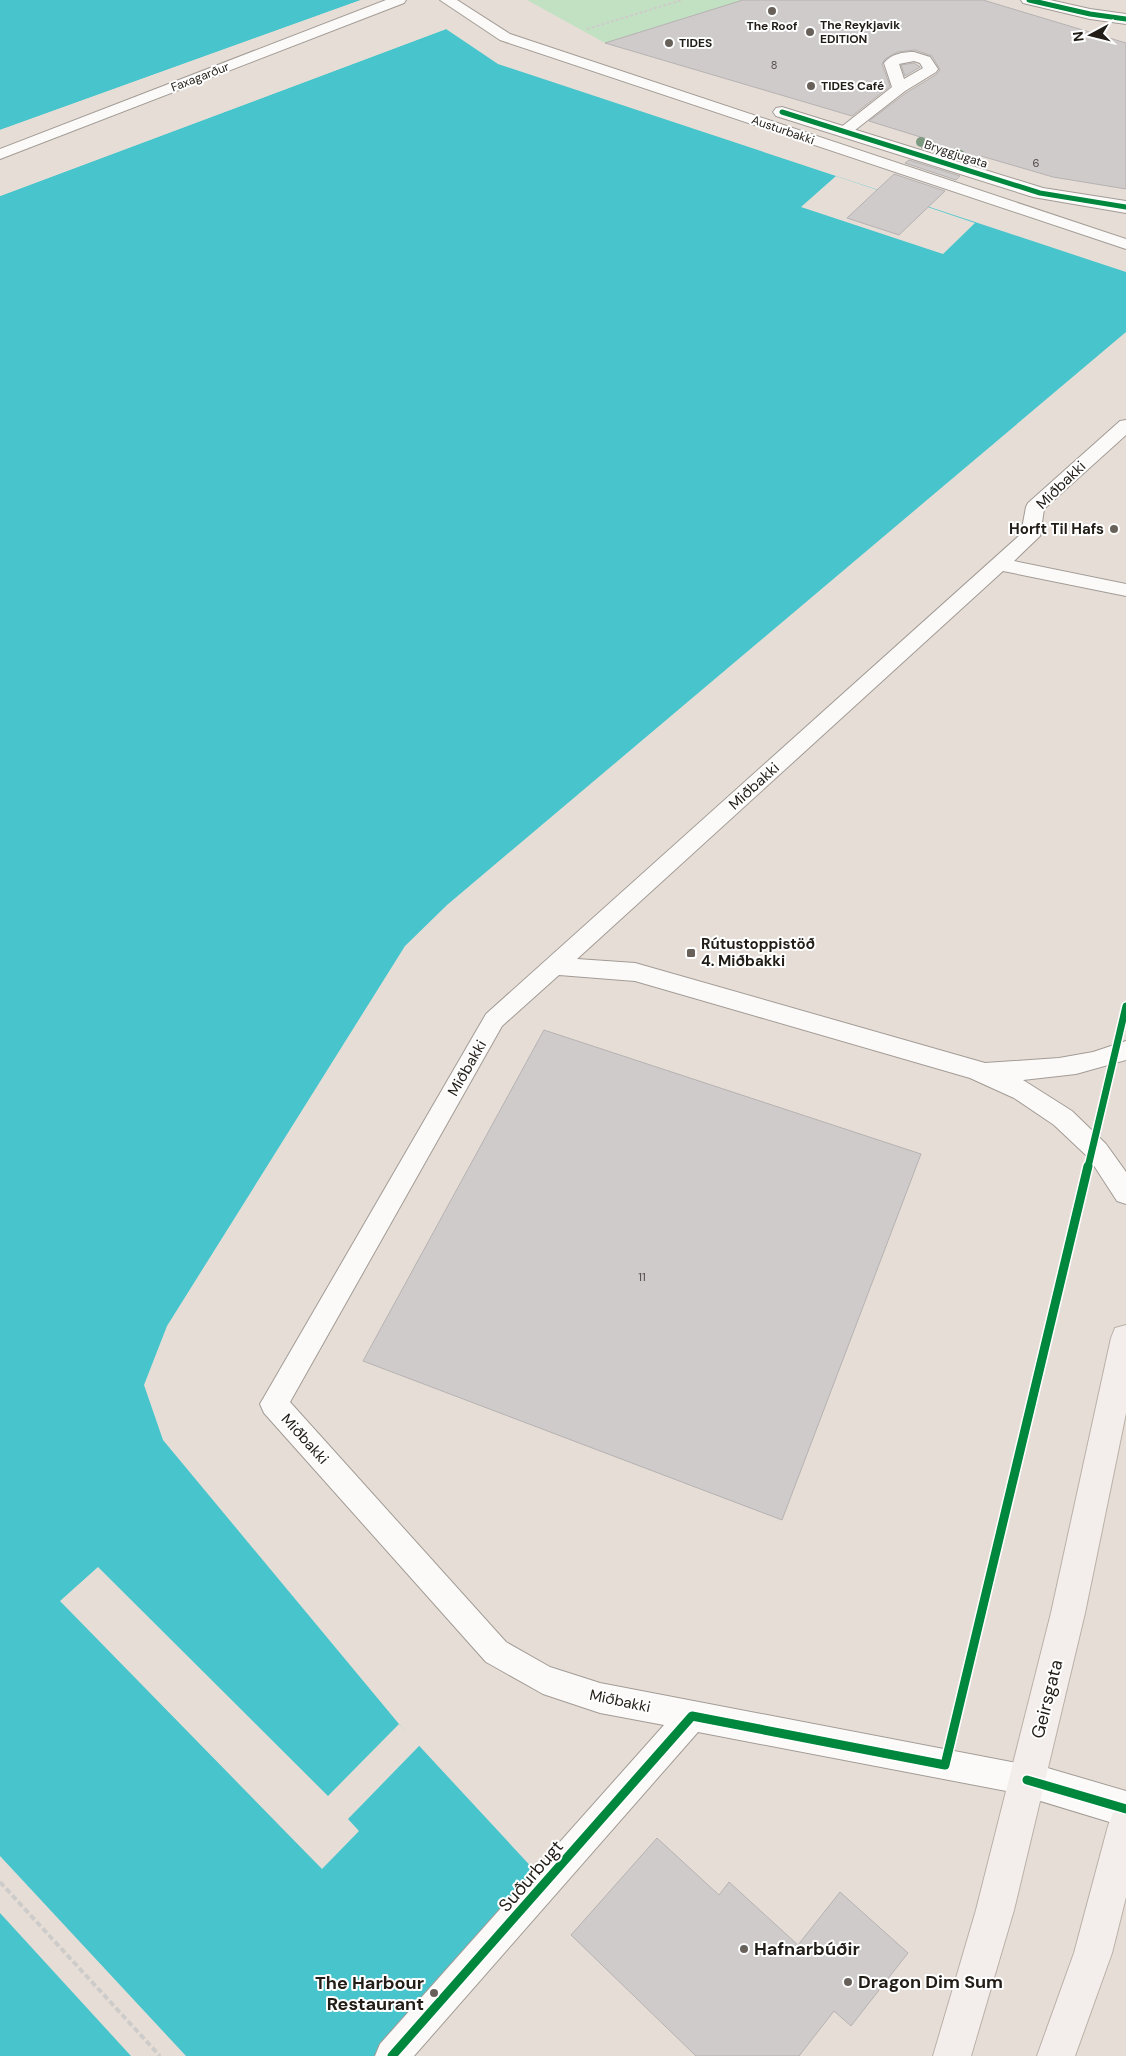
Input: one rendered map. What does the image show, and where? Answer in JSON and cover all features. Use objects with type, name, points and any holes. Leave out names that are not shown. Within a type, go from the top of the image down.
[{"type":"main road","name":"Geirsgata","points":[[952,2056],[996,1910],[1072,1597],[1126,1338]]},
{"type":"main road","points":[[1056,2056],[1093,1953],[1126,1826]]},
{"type":"street","points":[[1029,0],[1090,14],[1123,19]]},
{"type":"street","name":"Bryggjugata","points":[[782,112],[1040,193],[1126,206]]},
{"type":"street","points":[[1027,1780],[1126,1809]]},
{"type":"lane","name":"Faxagarður","points":[[0,154],[399,0]]},
{"type":"lane","name":"Austurbakki","points":[[447,0],[504,37],[1126,244]]},
{"type":"lane","points":[[846,131],[900,88]]},
{"type":"lane","name":"Miðbakki","points":[[692,1716],[600,1698],[542,1679],[496,1652],[274,1404],[494,1020],[1030,536],[1035,507],[1126,424]]},
{"type":"lane","points":[[999,564],[1126,590]]},
{"type":"lane","points":[[554,966],[635,972],[976,1070],[1010,1084],[1041,1101],[1070,1122],[1114,1171],[1126,1194]]},
{"type":"lane","points":[[976,1070],[1016,1072],[1055,1069],[1092,1062],[1126,1050]]},
{"type":"lane","points":[[692,1716],[1027,1780]]},
{"type":"lane","name":"Suðurbugt","points":[[392,2056],[692,1716]]},
{"type":"path","points":[[532,46],[682,0]]},
{"type":"path","points":[[986,105],[1004,89],[1057,87],[1112,36],[1123,19]]},
{"type":"path","points":[[0,1882],[160,2056]]},
{"type":"green space","points":[[527,0],[745,0],[605,43]]},
{"type":"water","points":[[0,0],[361,0],[0,130]]},
{"type":"water","points":[[446,29],[498,64],[1126,272],[1126,332],[447,905],[405,946],[167,1326],[144,1385],[163,1440],[399,1724],[537,1873],[375,2056],[0,2056],[0,196]]},
{"type":"pier","points":[[363,0],[362,2],[0,132],[0,130]]},
{"type":"pier","points":[[443,28],[446,29],[0,196],[0,193]]},
{"type":"pier","points":[[836,176],[975,223],[943,254],[801,207]]},
{"type":"pier","points":[[98,1567],[328,1796],[399,1724],[420,1745],[348,1819],[359,1831],[322,1869],[60,1601]]},
{"type":"pier","points":[[0,1856],[186,2056],[131,2056],[0,1913]]},
{"type":"building","points":[[743,0],[983,0],[1126,43],[1126,189],[1053,177],[981,156],[972,164],[921,148],[930,140],[869,121],[940,70],[932,56],[915,50],[897,52],[885,59],[882,64],[890,86],[852,116],[605,43]]},
{"type":"building","points":[[914,63],[920,67],[905,76],[901,65]]},
{"type":"building","points":[[909,160],[960,176],[956,180],[905,163]]},
{"type":"building","points":[[894,174],[945,191],[899,235],[847,218]]},
{"type":"building","points":[[544,1030],[921,1154],[782,1520],[363,1361]]},
{"type":"building","name":"Hafnarbúðir","points":[[657,1838],[719,1895],[729,1882],[798,1945],[840,1892],[908,1953],[851,2026],[834,2011],[799,2056],[696,2056],[571,1935]]},
{"type":"cycle path","points":[[1029,0],[1090,14],[1126,19]]},
{"type":"cycle path","points":[[782,112],[1040,193],[1126,207]]},
{"type":"cycle path","points":[[392,2056],[692,1716],[945,1765],[1126,1006]]},
{"type":"cycle path","points":[[1027,1780],[1126,1809]]},
{"type":"place","name":"The Roof","points":[[772,11]]},
{"type":"place","name":"The Reykjavik EDITION","points":[[810,32]]},
{"type":"place","name":"TIDES","points":[[669,43]]},
{"type":"place","name":"TIDES Café","points":[[811,86]]},
{"type":"place","name":"Horft Til Hafs","points":[[1114,529]]},
{"type":"place","name":"Rútustoppistöð 4. Miðbakki","points":[[691,953]]},
{"type":"place","name":"Hafnarbúðir","points":[[744,1949]]},
{"type":"place","name":"Dragon Dim Sum","points":[[848,1982]]},
{"type":"place","name":"The Harbour Restaurant","points":[[434,1993]]}]
